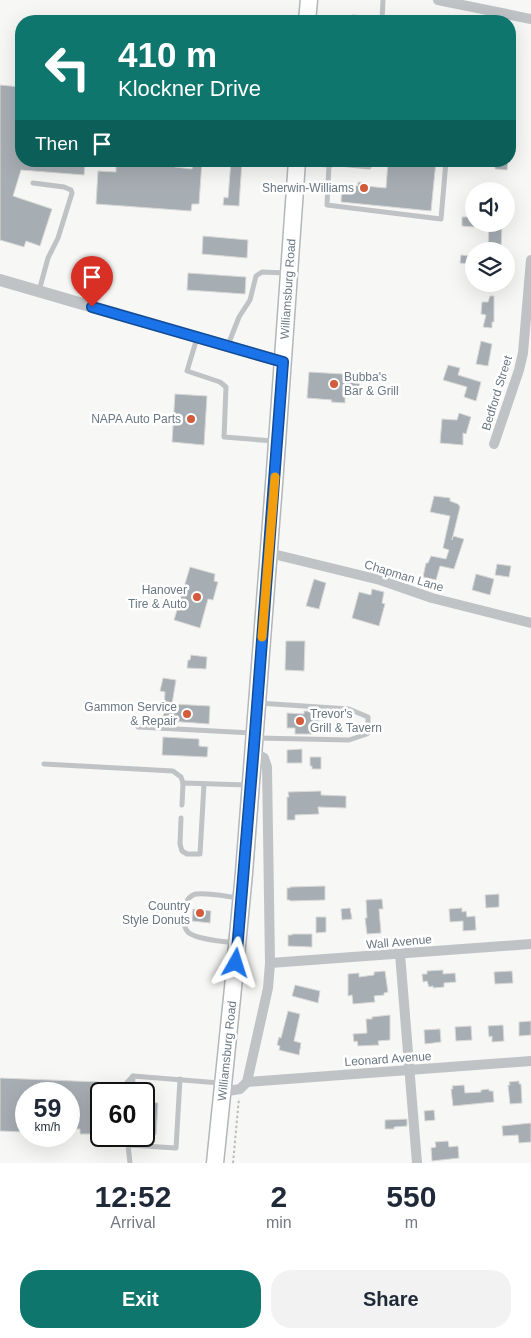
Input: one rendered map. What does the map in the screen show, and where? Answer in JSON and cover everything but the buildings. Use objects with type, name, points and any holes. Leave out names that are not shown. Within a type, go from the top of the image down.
[{"type":"main road","points":[[308,15],[309,0]]},
{"type":"main road","name":"Williamsburg Road","points":[[215,1163],[242,898],[278,442],[297,167]]},
{"type":"street","points":[[438,0],[511,15]]},
{"type":"street","points":[[516,16],[531,19]]},
{"type":"street","name":"Bedford Street","points":[[494,444],[526,358],[526,328],[531,260]]},
{"type":"street","points":[[0,280],[283,362]]},
{"type":"street","name":"Chapman Lane","points":[[269,553],[380,580],[432,598],[531,623]]},
{"type":"street","points":[[244,1086],[268,988],[270,963],[267,767],[254,741]]},
{"type":"street","name":"Wall Avenue","points":[[270,963],[531,944]]},
{"type":"street","points":[[400,954],[417,1163]]},
{"type":"street","name":"Leonard Avenue","points":[[223,1088],[531,1061]]},
{"type":"lane","points":[[383,0],[383,15]]},
{"type":"lane","points":[[330,167],[326,206],[441,219],[445,167]]},
{"type":"lane","points":[[33,183],[64,187],[71,190],[72,193],[58,238],[48,258],[39,291]]},
{"type":"lane","points":[[227,346],[239,317],[250,300],[256,276],[262,272],[289,273]]},
{"type":"lane","points":[[197,338],[187,371],[220,382],[226,387],[224,437],[278,442]]},
{"type":"lane","points":[[138,727],[254,741],[349,740],[368,733],[368,717],[349,709],[257,702]]},
{"type":"lane","points":[[44,764],[174,770],[181,777],[183,783],[182,805]]},
{"type":"lane","points":[[183,783],[251,786]]},
{"type":"lane","points":[[181,818],[180,844],[182,851],[187,854],[200,854],[204,784]]},
{"type":"lane","points":[[238,943],[200,938],[190,934],[184,925],[184,911],[188,900],[195,894],[242,898]]},
{"type":"lane","points":[[133,1076],[180,1079],[223,1088]]},
{"type":"lane","points":[[128,1082],[133,1076]]},
{"type":"lane","points":[[133,1076],[133,1082]]},
{"type":"lane","points":[[155,1147],[176,1148],[180,1079]]},
{"type":"lane","points":[[128,1147],[130,1163]]},
{"type":"path","points":[[233,1163],[244,1086]]},
{"type":"slow traffic","points":[[262,637],[275,477]]},
{"type":"place","name":"Sherwin-Williams","points":[[364,188]]},
{"type":"place","name":"Bubba's Bar & Grill","points":[[334,384]]},
{"type":"place","name":"NAPA Auto Parts","points":[[191,419]]},
{"type":"place","name":"Hanover Tire & Auto","points":[[197,597]]},
{"type":"place","name":"Gammon Service & Repair","points":[[187,714]]},
{"type":"place","name":"Trevor's Grill & Tavern","points":[[300,721]]},
{"type":"place","name":"Country Style Donuts","points":[[200,913]]},
{"type":"route","points":[[92,307],[283,362],[236,963]]}]
